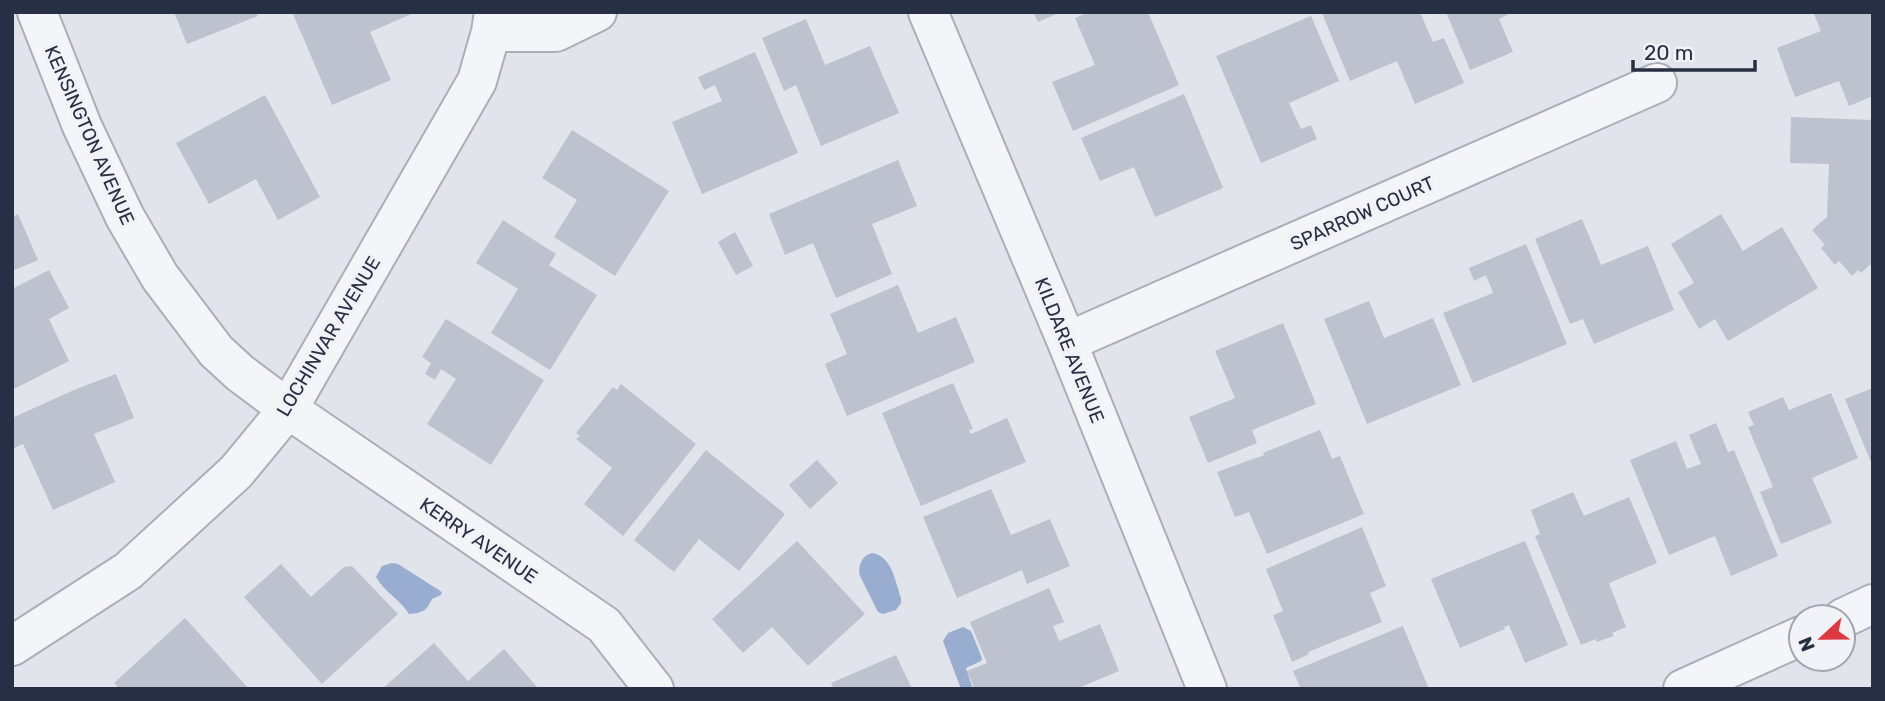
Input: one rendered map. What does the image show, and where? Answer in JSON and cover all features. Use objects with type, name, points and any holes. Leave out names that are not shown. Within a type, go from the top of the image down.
[{"type":"street","name":"KENSINGTON AVENUE","points":[[37,12],[87,138],[125,218],[160,277],[216,351],[288,409]]},
{"type":"street","points":[[492,22],[556,32],[597,12]]},
{"type":"street","name":"KILDARE AVENUE","points":[[928,12],[1067,342],[1207,689]]},
{"type":"street","name":"LOCHINVAR AVENUE","points":[[12,646],[128,571],[236,472],[288,409],[477,81],[492,22]]},
{"type":"street","name":"SPARROW COURT","points":[[1067,342],[1657,83]]},
{"type":"street","name":"KERRY AVENUE","points":[[288,409],[604,625],[654,689]]},
{"type":"street","points":[[1857,611],[1873,604]]},
{"type":"street","points":[[1684,689],[1787,642]]},
{"type":"water","points":[[872,553],[879,555],[888,564],[901,598],[896,610],[883,614],[878,612],[859,573],[863,559]]},
{"type":"water","points":[[398,564],[442,592],[441,595],[432,599],[424,611],[409,614],[376,577],[382,566]]},
{"type":"water","points":[[963,627],[971,631],[982,658],[966,668],[973,689],[961,689],[943,641],[948,633]]},
{"type":"building","points":[[174,12],[256,12],[258,16],[187,44]]},
{"type":"building","points":[[416,12],[370,32],[391,80],[332,105],[293,14]]},
{"type":"building","points":[[1033,12],[1061,12],[1038,22]]},
{"type":"building","points":[[1089,12],[1148,12],[1179,85],[1073,131],[1052,82],[1095,65],[1075,18]]},
{"type":"building","points":[[1420,12],[1433,42],[1444,38],[1464,83],[1415,104],[1397,61],[1350,81],[1322,13]]},
{"type":"building","points":[[1446,12],[1513,12],[1499,19],[1513,52],[1470,70]]},
{"type":"building","points":[[1813,12],[1873,12],[1873,96],[1849,106],[1839,81],[1795,97],[1777,48],[1821,31]]},
{"type":"building","points":[[1311,16],[1339,81],[1289,103],[1301,129],[1311,125],[1317,139],[1261,163],[1216,56]]},
{"type":"building","points":[[806,19],[825,65],[870,46],[899,113],[821,146],[796,85],[784,91],[762,38]]},
{"type":"building","points":[[755,52],[798,153],[702,194],[672,122],[722,101],[715,85],[704,90],[698,77]]},
{"type":"building","points":[[1184,94],[1223,188],[1155,217],[1134,167],[1100,181],[1081,138]]},
{"type":"building","points":[[265,95],[320,197],[278,220],[256,179],[209,204],[176,143]]},
{"type":"building","points":[[1791,117],[1873,120],[1873,262],[1861,273],[1858,270],[1852,276],[1839,261],[1835,265],[1821,248],[1825,245],[1812,230],[1827,217],[1829,164],[1790,163]]},
{"type":"building","points":[[572,130],[669,191],[615,276],[554,237],[577,200],[542,178]]},
{"type":"building","points":[[898,160],[917,206],[872,224],[892,274],[836,298],[813,243],[785,255],[769,214]]},
{"type":"building","points":[[18,214],[38,260],[12,271],[12,217]]},
{"type":"building","points":[[1721,214],[1743,251],[1782,227],[1818,288],[1728,341],[1715,319],[1699,329],[1678,292],[1694,283],[1671,244]]},
{"type":"building","points":[[1582,219],[1601,265],[1648,246],[1674,310],[1594,344],[1583,319],[1570,324],[1535,239]]},
{"type":"building","points":[[503,220],[556,254],[549,265],[597,295],[550,370],[491,333],[518,289],[476,263]]},
{"type":"building","points":[[735,232],[753,266],[736,275],[718,242]]},
{"type":"building","points":[[1526,244],[1567,344],[1473,383],[1443,313],[1493,293],[1486,275],[1474,281],[1469,268]]},
{"type":"building","points":[[49,270],[69,308],[49,319],[69,361],[12,390],[12,289]]},
{"type":"building","points":[[898,285],[918,333],[956,317],[975,362],[847,416],[825,364],[847,354],[830,314]]},
{"type":"building","points":[[1369,301],[1384,338],[1433,318],[1461,385],[1367,424],[1324,319]]},
{"type":"building","points":[[446,319],[544,380],[491,465],[427,424],[456,379],[441,369],[435,380],[425,374],[431,363],[422,357]]},
{"type":"building","points":[[1283,323],[1316,404],[1252,430],[1257,443],[1208,463],[1189,417],[1235,398],[1215,351]]},
{"type":"building","points":[[116,374],[134,418],[94,434],[115,482],[53,510],[23,444],[12,449],[12,418]]},
{"type":"building","points":[[953,383],[973,429],[969,430],[971,434],[1007,418],[1026,462],[921,506],[882,413]]},
{"type":"building","points":[[621,384],[696,444],[623,536],[584,504],[612,468],[576,439],[580,436],[576,433],[613,387],[617,390]]},
{"type":"building","points":[[1873,388],[1873,467],[1845,399]]},
{"type":"building","points":[[1831,393],[1858,458],[1812,478],[1832,523],[1781,544],[1760,492],[1773,487],[1748,427],[1754,425],[1748,412],[1783,397],[1789,410]]},
{"type":"building","points":[[1716,423],[1728,452],[1734,450],[1778,556],[1731,576],[1715,536],[1669,555],[1630,460],[1676,441],[1687,469],[1701,464],[1689,435]]},
{"type":"building","points":[[1320,430],[1332,459],[1340,456],[1364,514],[1267,554],[1249,512],[1235,517],[1217,472]]},
{"type":"building","points":[[706,450],[785,514],[739,571],[699,539],[674,572],[634,540]]},
{"type":"building","points":[[817,460],[838,483],[810,509],[789,485]]},
{"type":"building","points":[[991,489],[1011,535],[1050,519],[1070,566],[1027,584],[1022,570],[957,598],[923,517]]},
{"type":"building","points":[[1573,492],[1584,516],[1629,497],[1657,563],[1609,583],[1626,627],[1612,633],[1614,636],[1581,645],[1535,536],[1540,534],[1531,510]]},
{"type":"building","points":[[1362,527],[1386,586],[1370,593],[1382,622],[1308,652],[1309,654],[1292,662],[1273,615],[1283,611],[1266,569]]},
{"type":"building","points":[[797,541],[865,614],[808,666],[772,627],[743,653],[712,619]]},
{"type":"building","points":[[1525,541],[1568,645],[1525,663],[1509,625],[1460,648],[1431,579]]},
{"type":"building","points":[[281,564],[311,597],[344,567],[352,566],[398,614],[322,684],[244,597]]},
{"type":"building","points":[[1049,588],[1064,622],[1053,626],[1059,641],[1100,624],[1119,671],[1076,689],[975,689],[967,671],[987,663],[970,622]]},
{"type":"building","points":[[185,618],[249,689],[120,689],[114,683]]},
{"type":"building","points":[[1403,626],[1429,689],[1301,689],[1293,671]]},
{"type":"building","points":[[434,643],[468,681],[504,649],[537,687],[382,689]]},
{"type":"building","points":[[896,655],[912,689],[834,689],[831,683]]}]
